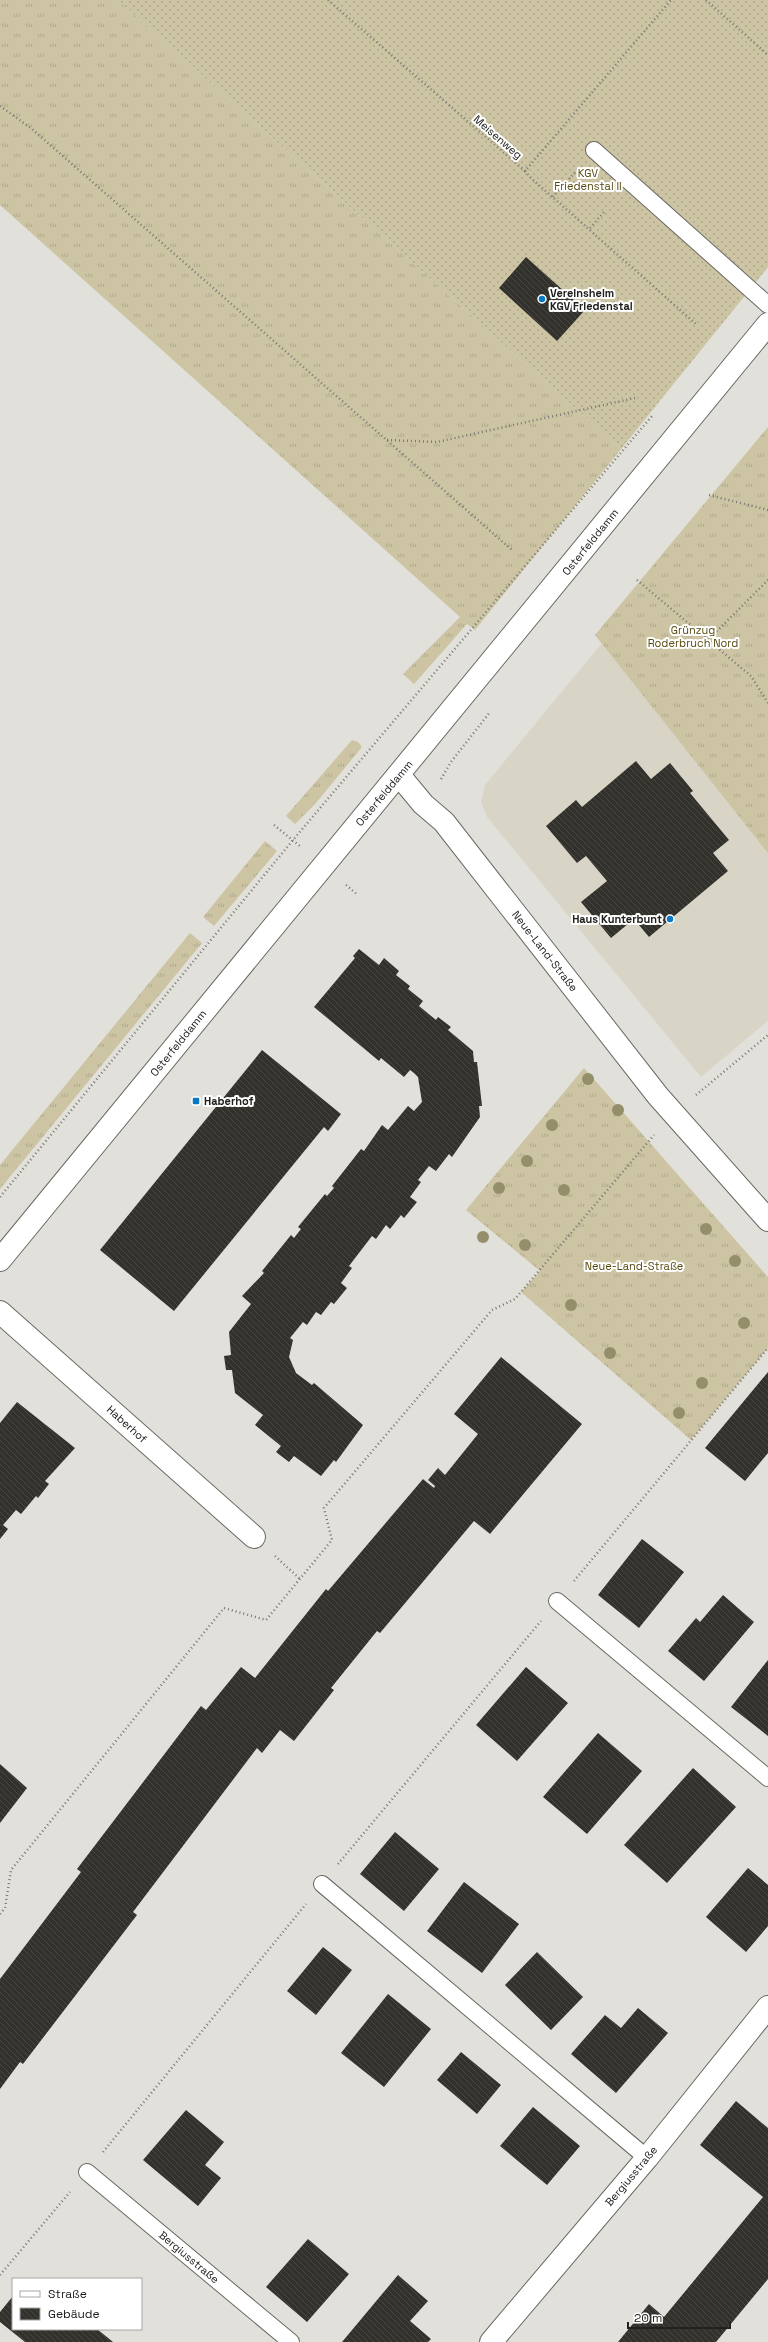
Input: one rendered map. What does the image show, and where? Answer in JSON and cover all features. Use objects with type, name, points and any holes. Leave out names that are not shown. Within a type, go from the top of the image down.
[{"type":"street","name":"Osterfelddamm","points":[[0,1260],[768,324]]},
{"type":"street","name":"Neue-Land-Straße","points":[[399,775],[423,804],[444,822],[674,1114],[768,1220]]},
{"type":"street","name":"Haberhof","points":[[0,1312],[254,1537]]},
{"type":"street","name":"Bergiusstraße","points":[[491,2342],[647,2158],[768,2007]]},
{"type":"lane","points":[[594,150],[768,305]]},
{"type":"lane","points":[[557,1601],[768,1778]]},
{"type":"lane","points":[[322,1884],[647,2158]]},
{"type":"lane","name":"Bergiusstraße","points":[[86,2172],[291,2342]]},
{"type":"path","name":"Meisenweg","points":[[328,0],[525,171],[671,0]]},
{"type":"path","points":[[706,0],[768,54]]},
{"type":"path","points":[[0,106],[32,129],[512,550]]},
{"type":"path","points":[[553,197],[594,150]]},
{"type":"path","points":[[525,171],[696,324]]},
{"type":"path","points":[[590,228],[605,211]]},
{"type":"path","points":[[386,440],[437,442],[635,398]]},
{"type":"path","points":[[0,1197],[293,840],[653,415]]},
{"type":"path","points":[[709,495],[768,510]]},
{"type":"path","points":[[637,580],[751,676],[768,703]]},
{"type":"path","points":[[708,640],[768,580]]},
{"type":"path","points":[[274,825],[306,852]]},
{"type":"path","points":[[344,883],[358,895]]},
{"type":"path","points":[[0,1914],[5,1908],[11,1870],[224,1608],[266,1620],[332,1540],[324,1508],[492,1310],[515,1299],[674,1114],[768,1035]]},
{"type":"path","points":[[0,2275],[322,1884],[768,1348]]},
{"type":"path","points":[[254,1537],[300,1579]]},
{"type":"shaded area","name":"Haus Kunterbunt","points":[[629,610],[768,745],[768,1021],[701,1077],[487,817],[481,802],[485,785]]},
{"type":"green space","points":[[0,0],[118,0],[621,449],[475,630],[467,624],[414,684],[403,674],[460,617],[0,205]]},
{"type":"green space","name":"KGV Friedenstal II","points":[[118,0],[768,0],[768,267],[621,449]]},
{"type":"green space","name":"Grünzug Roderbruch Nord","points":[[768,427],[768,853],[595,635]]},
{"type":"green space","points":[[352,740],[358,742],[362,747],[316,803],[295,824],[286,816]]},
{"type":"green space","points":[[265,841],[277,851],[214,926],[203,917]]},
{"type":"green space","points":[[190,933],[202,943],[0,1189],[0,1165]]},
{"type":"green space","name":"Neue-Land-Straße","points":[[584,1068],[768,1277],[768,1348],[691,1440],[521,1292],[540,1271],[466,1210]]},
{"type":"building","name":"Vereinsheim KGV Friedenstal","points":[[526,257],[585,310],[557,341],[499,288]]},
{"type":"building","points":[[636,761],[651,779],[670,763],[693,791],[690,793],[729,840],[713,853],[728,871],[649,937],[634,919],[611,938],[581,902],[607,881],[586,856],[577,863],[546,826],[576,800],[582,807]]},
{"type":"building","points":[[359,949],[379,965],[384,958],[399,971],[396,975],[410,986],[408,989],[423,1001],[419,1006],[436,1020],[438,1017],[451,1027],[448,1030],[473,1051],[474,1062],[477,1062],[482,1106],[479,1106],[480,1117],[452,1157],[449,1154],[436,1171],[429,1166],[418,1180],[421,1182],[410,1197],[417,1202],[404,1218],[401,1215],[390,1229],[386,1225],[376,1239],[372,1236],[349,1266],[352,1268],[341,1283],[347,1288],[334,1304],[331,1302],[321,1315],[316,1312],[307,1325],[303,1322],[290,1338],[293,1340],[289,1357],[296,1373],[312,1385],[314,1383],[363,1425],[336,1462],[334,1460],[321,1476],[294,1456],[289,1462],[276,1452],[281,1446],[255,1425],[263,1415],[235,1393],[232,1370],[226,1370],[224,1356],[231,1355],[229,1332],[251,1304],[242,1296],[264,1273],[262,1271],[291,1235],[294,1238],[301,1229],[298,1227],[325,1194],[327,1196],[334,1188],[332,1186],[361,1149],[364,1151],[382,1125],[388,1130],[408,1106],[414,1111],[422,1102],[418,1077],[414,1073],[410,1070],[404,1077],[381,1058],[379,1061],[314,1007],[355,958],[353,956]]},
{"type":"building","points":[[262,1050],[341,1114],[328,1131],[324,1127],[174,1311],[100,1250]]},
{"type":"building","points":[[501,1357],[582,1424],[490,1534],[474,1521],[380,1633],[377,1631],[331,1688],[334,1690],[294,1741],[280,1730],[262,1753],[257,1748],[133,1912],[137,1915],[23,2064],[20,2062],[0,2089],[0,1979],[81,1872],[77,1869],[201,1706],[206,1710],[241,1667],[255,1678],[326,1589],[328,1591],[423,1479],[434,1488],[435,1486],[428,1480],[438,1468],[445,1475],[478,1434],[454,1414]]},
{"type":"building","points":[[768,1372],[768,1453],[745,1481],[705,1448]]},
{"type":"building","points":[[17,1402],[75,1448],[45,1481],[49,1484],[38,1498],[36,1496],[21,1514],[16,1510],[3,1525],[8,1529],[0,1539],[0,1423]]},
{"type":"building","points":[[642,1539],[684,1572],[639,1628],[598,1595]]},
{"type":"building","points":[[723,1595],[754,1622],[704,1681],[668,1651],[696,1618],[700,1622]]},
{"type":"building","points":[[768,1660],[768,1736],[731,1707]]},
{"type":"building","points":[[526,1667],[568,1703],[517,1761],[476,1725]]},
{"type":"building","points":[[598,1733],[642,1771],[587,1834],[543,1797]]},
{"type":"building","points":[[0,1764],[27,1788],[0,1823]]},
{"type":"building","points":[[693,1768],[736,1807],[667,1883],[624,1845]]},
{"type":"building","points":[[395,1832],[439,1869],[404,1911],[360,1874]]},
{"type":"building","points":[[748,1868],[768,1885],[768,1926],[746,1952],[706,1917]]},
{"type":"building","points":[[464,1882],[519,1924],[482,1973],[427,1931]]},
{"type":"building","points":[[323,1947],[352,1970],[316,2015],[287,1991]]},
{"type":"building","points":[[537,1952],[583,1997],[551,2030],[505,1985]]},
{"type":"building","points":[[388,1994],[431,2029],[384,2087],[341,2053]]},
{"type":"building","points":[[638,2008],[668,2033],[616,2093],[571,2054],[605,2015],[621,2028]]},
{"type":"building","points":[[461,2052],[501,2085],[477,2114],[437,2080]]},
{"type":"building","points":[[736,2101],[768,2128],[768,2279],[716,2342],[618,2342],[649,2304],[664,2317],[763,2197],[700,2145]]},
{"type":"building","points":[[533,2107],[580,2146],[547,2185],[500,2146]]},
{"type":"building","points":[[186,2110],[224,2142],[205,2165],[221,2178],[198,2206],[143,2160]]},
{"type":"building","points":[[308,2239],[349,2274],[307,2322],[266,2287]]},
{"type":"building","points":[[398,2275],[428,2301],[410,2321],[431,2339],[428,2342],[342,2342]]},
{"type":"building","points":[[12,2297],[12,2330],[98,2330],[113,2342],[25,2342],[0,2322],[0,2312]]},
{"type":"place","name":"Vereinsheim KGV Friedenstal","points":[[542,299]]},
{"type":"place","name":"Haus Kunterbunt","points":[[670,919]]},
{"type":"place","name":"Haberhof","points":[[196,1101]]}]
